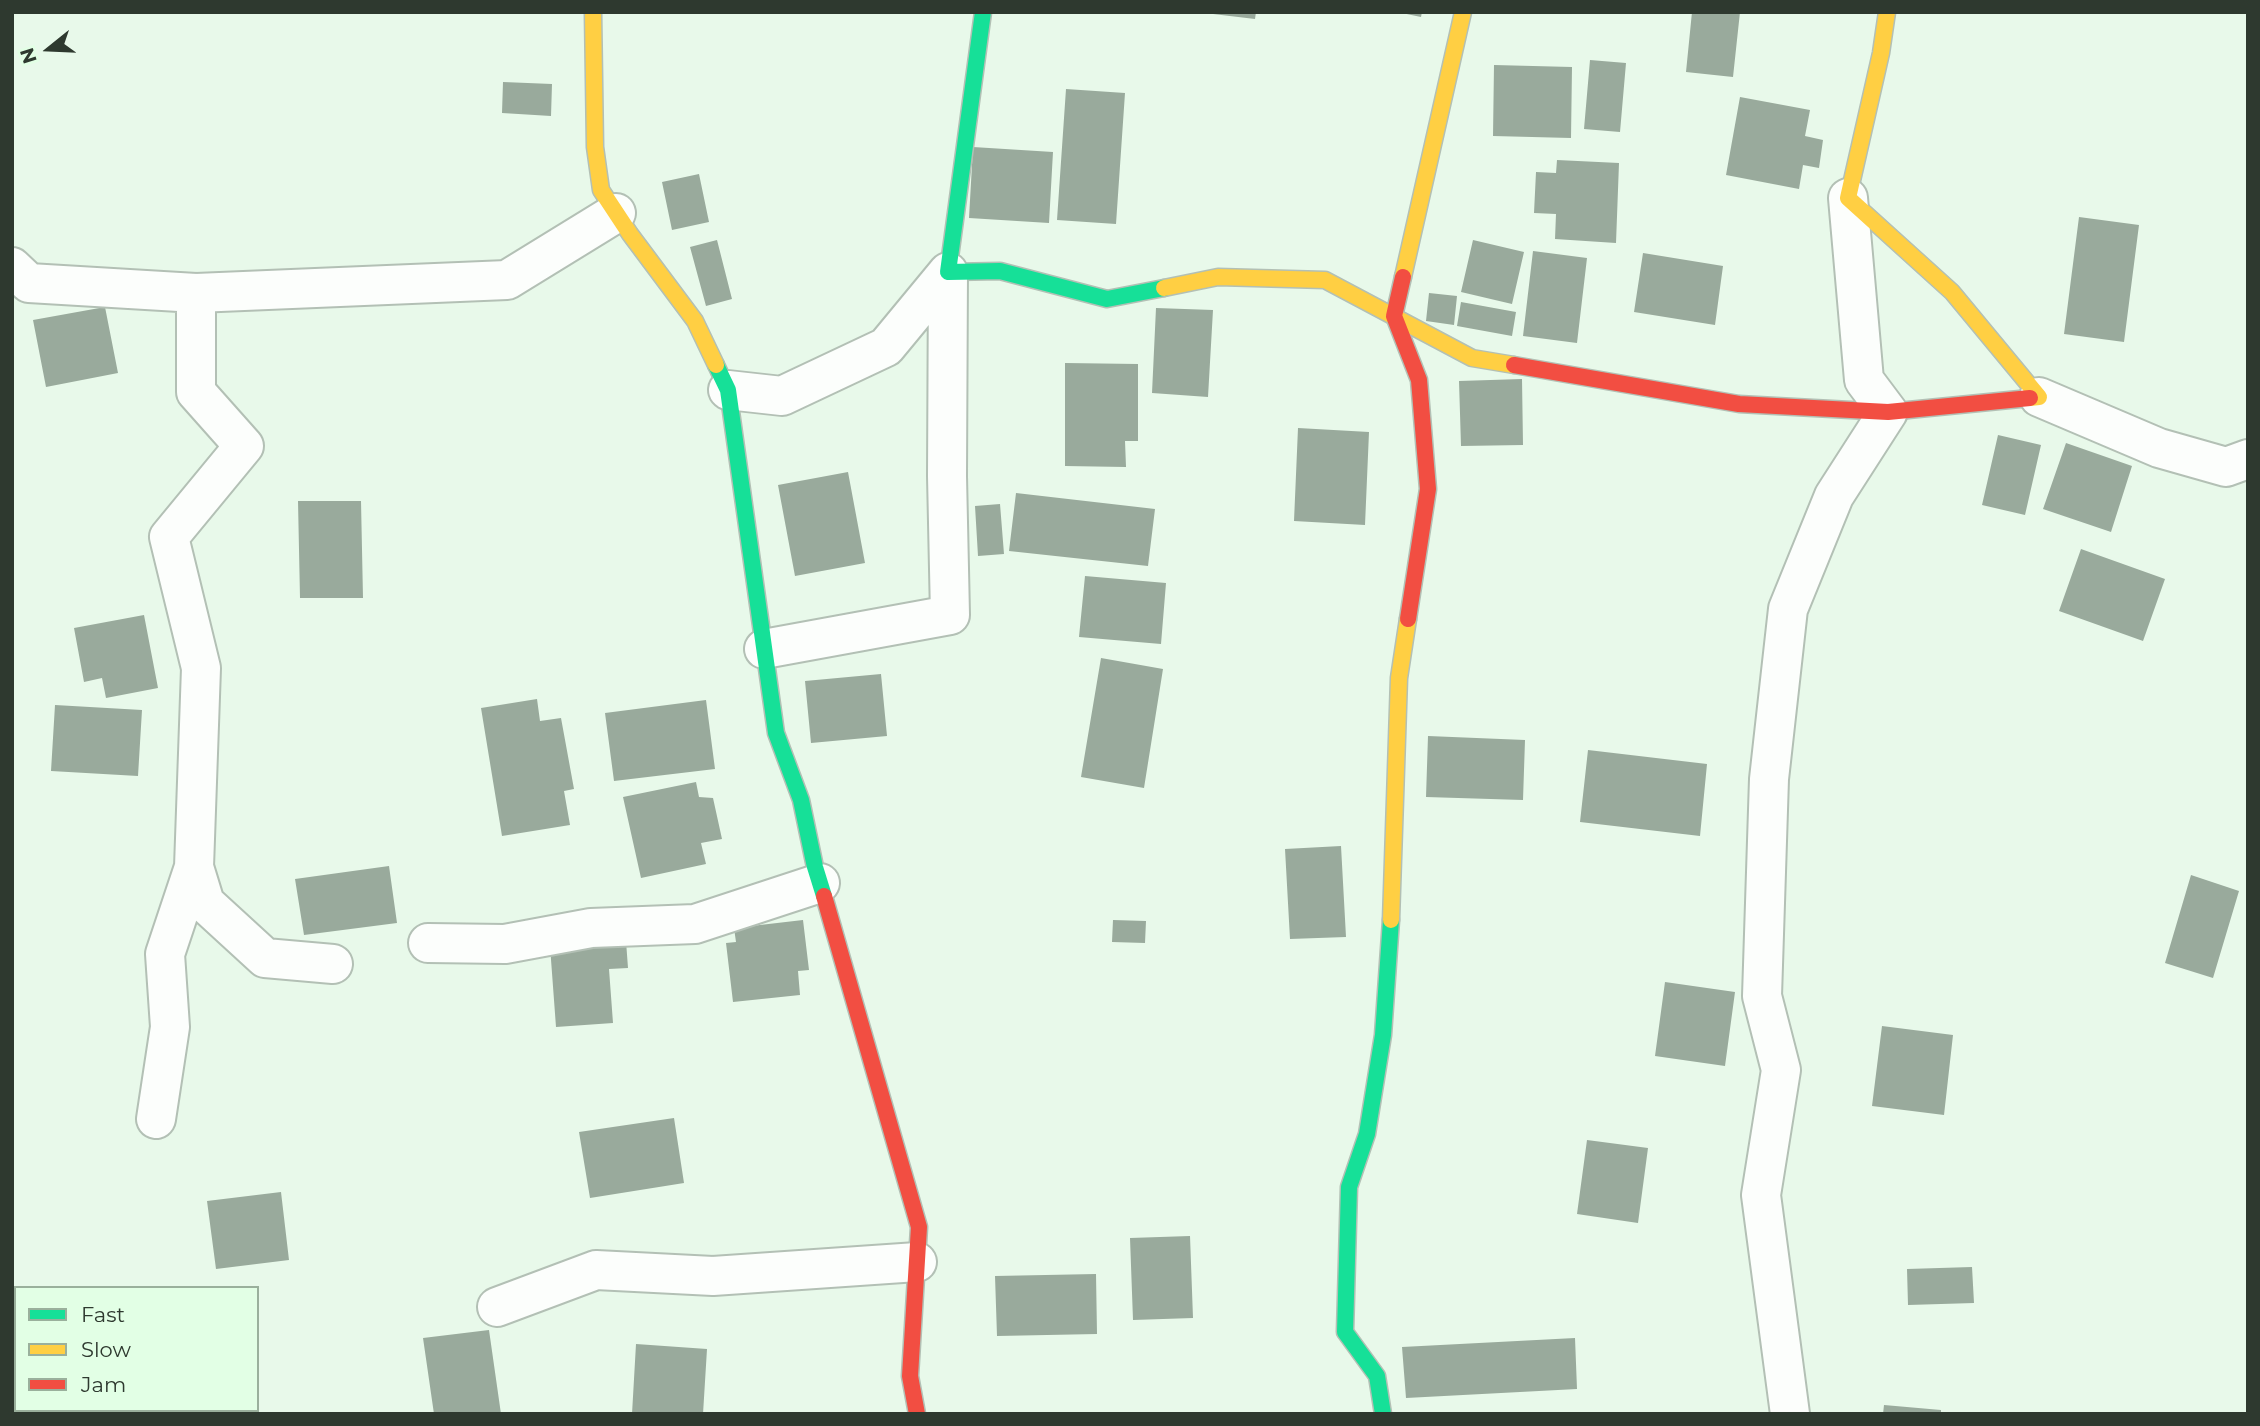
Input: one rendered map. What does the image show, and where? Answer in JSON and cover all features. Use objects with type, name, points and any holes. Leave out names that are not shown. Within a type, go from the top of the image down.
[{"type":"street","points":[[593,12],[595,147],[601,190],[695,321],[728,390],[776,733],[801,800],[820,883],[919,1227],[910,1376],[917,1414]]},
{"type":"street","points":[[764,649],[950,615],[947,476],[948,272],[983,12]]},
{"type":"street","points":[[1383,1414],[1377,1376],[1345,1332],[1349,1187],[1367,1135],[1383,1035],[1394,877],[1399,678],[1428,489],[1419,380],[1394,316],[1463,12]]},
{"type":"street","points":[[1887,12],[1881,54],[1848,198],[1864,380],[1888,412]]},
{"type":"street","points":[[1848,198],[1952,292],[2039,397],[2159,448],[2226,467],[2248,459]]},
{"type":"street","points":[[12,267],[29,283],[196,293],[508,280],[616,213]]},
{"type":"street","points":[[728,390],[782,397],[886,347],[948,272],[1000,271],[1107,299],[1218,277],[1325,280],[1472,358],[1739,404],[1888,412],[2039,397]]},
{"type":"street","points":[[156,1119],[170,1027],[164,954],[194,867],[201,667],[169,537],[244,446],[196,392],[196,293]]},
{"type":"street","points":[[1790,1414],[1761,1195],[1781,1070],[1762,996],[1769,779],[1788,609],[1834,496],[1888,412]]},
{"type":"street","points":[[194,867],[205,903],[265,958],[333,964]]},
{"type":"street","points":[[428,943],[505,944],[591,928],[695,924],[820,883]]},
{"type":"street","points":[[497,1307],[596,1270],[713,1276],[917,1262]]},
{"type":"building","points":[[1256,12],[1255,19],[1213,14]]},
{"type":"building","points":[[1397,12],[1422,12],[1421,17]]},
{"type":"building","points":[[1692,12],[1740,12],[1733,77],[1686,72]]},
{"type":"building","points":[[1590,60],[1626,63],[1620,132],[1584,129]]},
{"type":"building","points":[[1494,65],[1572,67],[1571,138],[1493,136]]},
{"type":"building","points":[[503,82],[552,84],[551,116],[502,113]]},
{"type":"building","points":[[1066,89],[1125,93],[1116,224],[1057,220]]},
{"type":"building","points":[[1740,97],[1810,110],[1805,136],[1823,140],[1819,168],[1803,165],[1799,189],[1726,175]]},
{"type":"building","points":[[973,147],[1053,152],[1049,223],[969,218]]},
{"type":"building","points":[[1557,160],[1619,163],[1616,243],[1555,239],[1556,214],[1534,213],[1536,172],[1556,173]]},
{"type":"building","points":[[699,174],[709,222],[672,230],[662,182]]},
{"type":"building","points":[[2079,217],[2139,225],[2124,342],[2064,334]]},
{"type":"building","points":[[717,240],[732,299],[706,306],[690,247]]},
{"type":"building","points":[[1473,240],[1524,252],[1512,304],[1461,292]]},
{"type":"building","points":[[1533,251],[1587,258],[1577,343],[1523,336]]},
{"type":"building","points":[[1643,253],[1723,266],[1715,325],[1634,312]]},
{"type":"building","points":[[1429,293],[1457,296],[1454,325],[1426,321]]},
{"type":"building","points":[[1461,302],[1516,312],[1512,336],[1457,326]]},
{"type":"building","points":[[105,307],[118,373],[46,387],[33,320]]},
{"type":"building","points":[[1156,308],[1213,310],[1208,397],[1152,393]]},
{"type":"building","points":[[1065,363],[1138,364],[1138,441],[1125,441],[1126,467],[1065,466]]},
{"type":"building","points":[[1522,379],[1523,445],[1461,446],[1459,381]]},
{"type":"building","points":[[1298,428],[1369,432],[1365,525],[1294,521]]},
{"type":"building","points":[[1998,435],[2041,445],[2025,515],[1982,505]]},
{"type":"building","points":[[2066,443],[2132,466],[2111,532],[2043,509]]},
{"type":"building","points":[[848,472],[865,563],[795,576],[778,485]]},
{"type":"building","points":[[1016,493],[1155,509],[1148,566],[1009,551]]},
{"type":"building","points":[[298,501],[361,501],[363,598],[300,598]]},
{"type":"building","points":[[1000,504],[1004,554],[978,556],[975,506]]},
{"type":"building","points":[[2081,549],[2165,579],[2143,641],[2059,611]]},
{"type":"building","points":[[1085,576],[1166,583],[1161,644],[1079,637]]},
{"type":"building","points":[[144,615],[158,688],[106,698],[102,678],[84,682],[74,628]]},
{"type":"building","points":[[1101,658],[1163,669],[1144,788],[1081,777]]},
{"type":"building","points":[[881,674],[887,736],[811,743],[805,681]]},
{"type":"building","points":[[537,699],[540,721],[561,718],[574,789],[564,791],[570,825],[502,836],[481,708]]},
{"type":"building","points":[[706,700],[715,769],[614,781],[605,713]]},
{"type":"building","points":[[55,705],[142,710],[138,776],[51,771]]},
{"type":"building","points":[[1428,736],[1525,740],[1523,800],[1426,797]]},
{"type":"building","points":[[1588,750],[1707,764],[1700,836],[1580,822]]},
{"type":"building","points":[[696,782],[699,797],[713,798],[722,839],[701,843],[706,864],[641,878],[623,797]]},
{"type":"building","points":[[1341,846],[1346,937],[1290,939],[1285,849]]},
{"type":"building","points":[[389,866],[397,923],[304,935],[295,879]]},
{"type":"building","points":[[2191,875],[2239,891],[2213,978],[2165,963]]},
{"type":"building","points":[[803,920],[809,970],[798,971],[800,995],[733,1002],[726,943],[736,942],[734,928]]},
{"type":"building","points":[[1113,920],[1146,921],[1145,943],[1112,942]]},
{"type":"building","points":[[626,941],[628,968],[609,969],[613,1023],[556,1027],[550,946]]},
{"type":"building","points":[[1665,982],[1735,992],[1725,1066],[1655,1056]]},
{"type":"building","points":[[1882,1026],[1953,1035],[1944,1115],[1872,1106]]},
{"type":"building","points":[[674,1118],[684,1183],[590,1198],[579,1132]]},
{"type":"building","points":[[1587,1140],[1648,1148],[1638,1223],[1577,1214]]},
{"type":"building","points":[[281,1192],[289,1260],[216,1269],[207,1201]]},
{"type":"building","points":[[1190,1236],[1193,1318],[1133,1320],[1130,1238]]},
{"type":"building","points":[[1972,1267],[1974,1303],[1908,1305],[1907,1269]]},
{"type":"building","points":[[1096,1274],[1097,1334],[997,1336],[995,1276]]},
{"type":"building","points":[[489,1330],[501,1414],[434,1414],[423,1338]]},
{"type":"building","points":[[1575,1338],[1577,1389],[1406,1398],[1402,1347]]},
{"type":"building","points":[[636,1344],[707,1349],[703,1414],[632,1414]]},
{"type":"building","points":[[1884,1405],[1941,1410],[1941,1414],[1883,1414]]},
{"type":"traffic: fast","points":[[983,12],[948,272],[1000,271],[1107,299],[1164,288]]},
{"type":"traffic: fast","points":[[716,365],[728,390],[776,733],[801,800],[824,896]]},
{"type":"traffic: fast","points":[[1383,1414],[1377,1376],[1345,1332],[1349,1187],[1367,1134],[1383,1035],[1391,920]]},
{"type":"traffic: slow","points":[[593,12],[595,147],[601,190],[695,321],[716,365]]},
{"type":"traffic: slow","points":[[1403,277],[1463,12]]},
{"type":"traffic: slow","points":[[1887,12],[1881,53],[1848,198],[1952,292],[2039,397],[2030,398]]},
{"type":"traffic: slow","points":[[1164,288],[1218,277],[1325,280],[1472,358],[1514,365]]},
{"type":"traffic: slow","points":[[1391,920],[1399,678],[1408,619]]},
{"type":"traffic: jam","points":[[1403,277],[1394,316],[1419,380],[1428,489],[1408,619]]},
{"type":"traffic: jam","points":[[1514,365],[1739,404],[1888,412],[2030,398]]},
{"type":"traffic: jam","points":[[824,896],[919,1227],[910,1376],[917,1414]]}]
